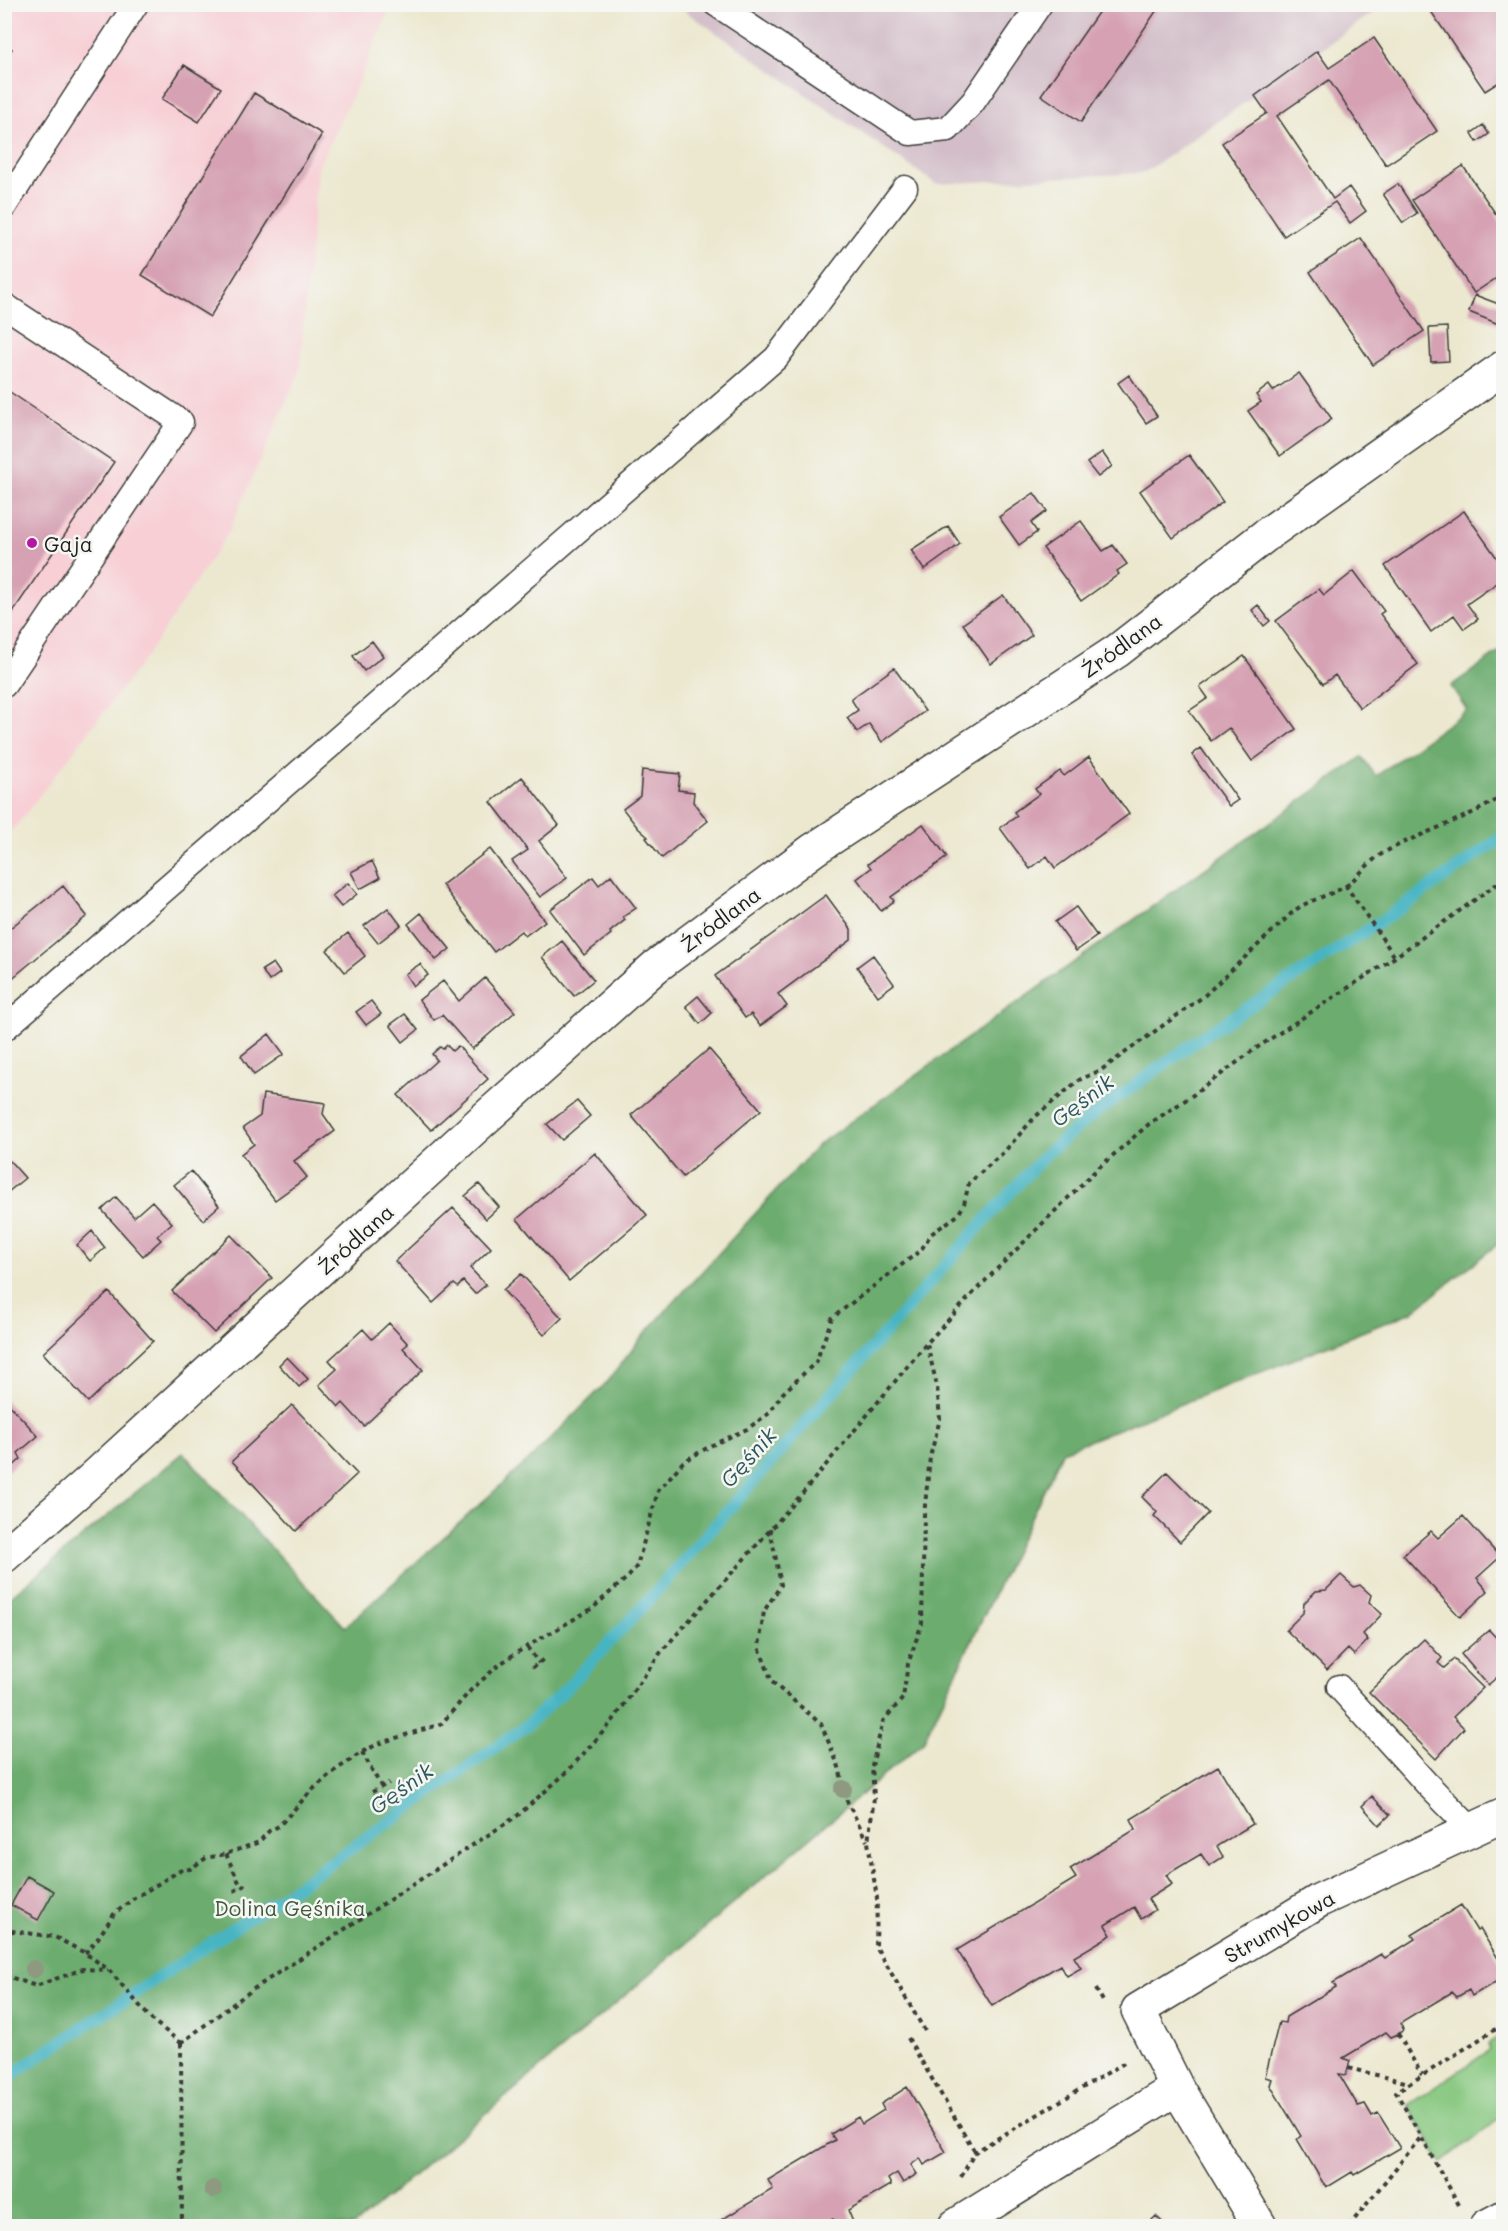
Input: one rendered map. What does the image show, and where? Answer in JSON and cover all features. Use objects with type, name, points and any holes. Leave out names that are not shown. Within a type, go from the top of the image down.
[{"type":"street","name":"Źródlana","points":[[4,1556],[83,1487],[482,1121],[655,967],[813,850],[1117,651],[1266,535],[1503,368]]},
{"type":"street","name":"Strumykowa","points":[[1260,2226],[1177,2088],[1138,2010],[1320,1900],[1503,1815]]},
{"type":"street","points":[[955,2226],[1177,2088]]},
{"type":"street","points":[[1476,2220],[1503,2217]]},
{"type":"lane","points":[[4,207],[136,4]]},
{"type":"lane","points":[[717,4],[910,133],[948,129],[974,102],[1040,4]]},
{"type":"lane","points":[[4,1029],[776,358],[905,188]]},
{"type":"lane","points":[[4,304],[181,422],[4,685]]},
{"type":"lane","points":[[1339,1687],[1427,1785],[1472,1828]]},
{"type":"path","points":[[85,1953],[114,1914],[133,1899],[206,1858],[226,1854],[259,1842],[279,1826],[310,1791],[336,1770],[380,1743],[441,1724],[471,1690],[494,1670],[592,1608],[629,1576],[637,1566],[658,1491],[683,1462],[712,1445],[747,1429],[768,1414],[783,1393],[816,1362],[832,1318],[921,1250],[931,1234],[958,1215],[964,1204],[969,1183],[1004,1152],[1035,1117],[1079,1080],[1101,1070],[1204,996],[1295,910],[1346,886],[1354,880],[1366,864],[1385,852],[1448,825],[1503,795]]},
{"type":"path","points":[[181,2043],[252,1990],[517,1816],[567,1772],[612,1722],[661,1652],[796,1500],[926,1344],[1065,1201],[1149,1125],[1255,1050],[1395,957],[1503,879]]},
{"type":"path","points":[[1346,886],[1395,957]]},
{"type":"path","points":[[925,2031],[876,1947],[877,1898],[868,1842],[874,1798],[872,1766],[882,1721],[903,1698],[908,1664],[922,1623],[924,1515],[930,1457],[940,1419],[937,1386],[926,1344]]},
{"type":"path","points":[[770,1529],[781,1586],[764,1611],[759,1647],[772,1682],[821,1724],[839,1767],[847,1801],[868,1842]]},
{"type":"path","points":[[527,1647],[539,1663]]},
{"type":"path","points":[[532,1668],[545,1658]]},
{"type":"path","points":[[362,1752],[382,1788]]},
{"type":"path","points":[[372,1792],[389,1783]]},
{"type":"path","points":[[226,1854],[242,1887]]},
{"type":"path","points":[[234,1890],[250,1883]]},
{"type":"path","points":[[4,1925],[12,1931],[55,1937],[85,1953],[109,1970],[152,2020],[181,2043]]},
{"type":"path","points":[[4,1975],[36,1986],[82,1969],[109,1970]]},
{"type":"path","points":[[1096,1989],[1108,2008]]},
{"type":"path","points":[[1476,2220],[1421,2137],[1396,2092],[1503,2024]]},
{"type":"path","points":[[1398,2034],[1422,2075]]},
{"type":"path","points":[[908,2038],[975,2152]]},
{"type":"path","points":[[181,2043],[182,2226]]},
{"type":"path","points":[[960,2179],[975,2152],[1127,2062]]},
{"type":"path","points":[[1348,2068],[1409,2083]]},
{"type":"path","points":[[1349,2226],[1421,2137]]},
{"type":"shaded area","points":[[5,5],[391,5],[359,81],[318,168],[299,373],[228,533],[149,653],[17,825],[5,837]]},
{"type":"shaded area","points":[[676,5],[1384,5],[1144,173],[936,184]]},
{"type":"green space","name":"Dolina Gęśnika","points":[[1503,649],[1503,1240],[1412,1312],[1063,1451],[923,1742],[354,2226],[5,2226],[5,1601],[183,1453],[345,1627],[531,1458],[609,1380],[641,1338],[819,1144],[1362,757],[1376,776],[1467,710],[1451,686]]},
{"type":"green space","points":[[1497,2038],[1501,2042],[1503,2116],[1442,2163],[1408,2105],[1490,2050],[1488,2045]]},
{"type":"building","points":[[1104,4],[1161,4],[1081,122],[1041,95]]},
{"type":"building","points":[[1426,4],[1500,4],[1504,9],[1504,79],[1485,91]]},
{"type":"building","points":[[1374,38],[1437,131],[1386,165],[1329,80],[1277,116],[1333,199],[1349,187],[1366,211],[1350,223],[1335,202],[1284,236],[1222,143],[1267,113],[1255,96],[1317,51],[1329,68]]},
{"type":"building","points":[[4,44],[12,49],[4,61]]},
{"type":"building","points":[[184,65],[221,88],[199,122],[162,99]]},
{"type":"building","points":[[254,93],[322,134],[210,317],[142,275]]},
{"type":"building","points":[[1483,125],[1489,134],[1477,142],[1472,133]]},
{"type":"building","points":[[1463,166],[1504,226],[1504,273],[1474,293],[1412,200]]},
{"type":"building","points":[[1398,184],[1417,213],[1403,223],[1383,194]]},
{"type":"building","points":[[1361,238],[1424,331],[1373,365],[1310,272]]},
{"type":"building","points":[[1475,295],[1504,306],[1504,318],[1501,325],[1469,312]]},
{"type":"building","points":[[1447,327],[1449,361],[1431,362],[1429,328]]},
{"type":"building","points":[[1299,373],[1332,419],[1280,456],[1248,411],[1261,402],[1256,395],[1269,385],[1273,391]]},
{"type":"building","points":[[1129,375],[1157,416],[1146,423],[1118,383]]},
{"type":"building","name":"Gaja","points":[[4,388],[114,462],[4,625]]},
{"type":"building","points":[[1102,452],[1112,466],[1098,477],[1087,463]]},
{"type":"building","points":[[1189,455],[1223,502],[1173,538],[1140,491]]},
{"type":"building","points":[[1034,493],[1047,511],[1031,523],[1037,532],[1019,545],[999,517]]},
{"type":"building","points":[[1464,511],[1504,568],[1504,578],[1467,604],[1478,619],[1464,629],[1454,615],[1431,632],[1385,566]]},
{"type":"building","points":[[1081,521],[1103,551],[1113,545],[1127,564],[1117,571],[1119,574],[1081,601],[1043,548]]},
{"type":"building","points":[[948,526],[960,544],[924,570],[911,550]]},
{"type":"building","points":[[1354,571],[1384,611],[1380,614],[1418,664],[1360,708],[1335,675],[1323,684],[1276,621],[1319,589],[1324,595]]},
{"type":"building","points":[[1003,595],[1032,635],[991,664],[963,624]]},
{"type":"building","points":[[1258,605],[1270,621],[1264,626],[1252,610]]},
{"type":"building","points":[[372,641],[383,656],[364,671],[353,656]]},
{"type":"building","points":[[1244,656],[1296,729],[1252,761],[1229,728],[1211,741],[1189,711],[1208,698],[1200,687]]},
{"type":"building","points":[[894,668],[925,711],[882,742],[869,724],[857,732],[847,718],[858,710],[851,699]]},
{"type":"building","points":[[1201,748],[1238,800],[1229,806],[1192,755]]},
{"type":"building","points":[[1089,757],[1129,814],[1055,868],[1047,856],[1030,869],[1000,828],[1017,816],[1014,812],[1039,794],[1035,789],[1060,771],[1064,776]]},
{"type":"building","points":[[642,770],[680,774],[678,790],[694,792],[693,802],[708,821],[662,858],[646,838],[648,837],[623,809],[640,796]]},
{"type":"building","points":[[522,777],[559,825],[539,841],[567,878],[540,897],[512,861],[528,850],[491,802]]},
{"type":"building","points":[[923,824],[947,857],[891,897],[894,901],[881,911],[857,879],[871,868],[868,864]]},
{"type":"building","points":[[490,849],[545,921],[525,936],[521,931],[494,952],[442,885]]},
{"type":"building","points":[[372,861],[380,878],[360,889],[351,872]]},
{"type":"building","points":[[611,875],[636,908],[623,917],[625,920],[610,932],[611,934],[584,955],[550,910],[593,877],[599,885]]},
{"type":"building","points":[[348,883],[357,894],[341,907],[332,896]]},
{"type":"building","points":[[63,886],[87,916],[4,985],[4,933]]},
{"type":"building","points":[[826,895],[851,929],[851,940],[778,994],[787,1006],[760,1026],[751,1014],[745,1018],[715,976]]},
{"type":"building","points":[[1076,907],[1097,936],[1076,951],[1055,922]]},
{"type":"building","points":[[388,908],[401,925],[378,943],[364,926]]},
{"type":"building","points":[[421,913],[450,949],[436,960],[408,924]]},
{"type":"building","points":[[348,933],[365,956],[345,972],[327,950]]},
{"type":"building","points":[[562,941],[594,980],[574,996],[542,957]]},
{"type":"building","points":[[873,955],[894,984],[878,996],[857,967]]},
{"type":"building","points":[[273,963],[280,973],[269,981],[262,970]]},
{"type":"building","points":[[420,964],[428,975],[413,986],[405,974]]},
{"type":"building","points":[[485,978],[515,1012],[472,1049],[442,1015],[434,1020],[419,1000],[443,981],[459,1001]]},
{"type":"building","points":[[698,996],[712,1013],[700,1024],[686,1006]]},
{"type":"building","points":[[371,1001],[381,1014],[366,1025],[356,1012]]},
{"type":"building","points":[[405,1014],[418,1030],[403,1042],[390,1025]]},
{"type":"building","points":[[269,1034],[284,1054],[254,1075],[241,1056]]},
{"type":"building","points":[[447,1045],[452,1051],[458,1046],[488,1079],[431,1130],[398,1095],[437,1060],[432,1054],[440,1047],[443,1049]]},
{"type":"building","points":[[709,1049],[761,1110],[683,1177],[631,1115]]},
{"type":"building","points":[[263,1094],[325,1103],[323,1114],[335,1131],[294,1161],[307,1177],[275,1200],[241,1154],[254,1144],[243,1128],[260,1116]]},
{"type":"building","points":[[577,1101],[590,1116],[562,1140],[547,1124]]},
{"type":"building","points":[[595,1153],[647,1215],[569,1281],[517,1219]]},
{"type":"building","points":[[10,1161],[25,1178],[8,1192],[4,1188],[4,1166]]},
{"type":"building","points":[[191,1171],[219,1206],[203,1220],[174,1185]]},
{"type":"building","points":[[479,1184],[499,1207],[486,1219],[465,1196]]},
{"type":"building","points":[[116,1197],[134,1217],[152,1201],[172,1223],[157,1236],[161,1240],[143,1256],[102,1210]]},
{"type":"building","points":[[453,1208],[491,1248],[470,1268],[486,1285],[475,1294],[463,1281],[458,1287],[454,1284],[433,1303],[395,1261]]},
{"type":"building","points":[[92,1231],[105,1248],[90,1261],[77,1245]]},
{"type":"building","points":[[231,1235],[272,1278],[214,1333],[172,1291]]},
{"type":"building","points":[[521,1274],[562,1318],[544,1335],[503,1290]]},
{"type":"building","points":[[109,1292],[153,1341],[88,1402],[43,1353]]},
{"type":"building","points":[[389,1323],[408,1344],[403,1348],[423,1370],[364,1426],[343,1403],[339,1407],[319,1385],[337,1369],[329,1360],[363,1329],[372,1339]]},
{"type":"building","points":[[287,1357],[308,1379],[299,1387],[279,1365]]},
{"type":"building","points":[[4,1399],[38,1436],[18,1453],[21,1459],[4,1474]]},
{"type":"building","points":[[292,1405],[357,1474],[296,1531],[232,1461]]},
{"type":"building","points":[[1167,1472],[1208,1513],[1180,1542],[1154,1516],[1157,1512],[1142,1497]]},
{"type":"building","points":[[1463,1516],[1500,1557],[1477,1578],[1488,1591],[1460,1617],[1403,1555],[1431,1531],[1438,1538]]},
{"type":"building","points":[[1341,1575],[1354,1587],[1360,1585],[1371,1595],[1369,1602],[1382,1614],[1363,1634],[1368,1640],[1354,1655],[1348,1649],[1327,1670],[1286,1630],[1303,1613],[1304,1603],[1316,1591],[1326,1590]]},
{"type":"building","points":[[1489,1630],[1504,1646],[1504,1671],[1488,1685],[1461,1654]]},
{"type":"building","points":[[1424,1639],[1442,1658],[1438,1663],[1444,1668],[1454,1659],[1483,1688],[1453,1717],[1464,1728],[1436,1759],[1369,1692]]},
{"type":"building","points":[[1218,1766],[1253,1824],[1217,1846],[1223,1857],[1209,1866],[1201,1854],[1166,1875],[1172,1884],[1148,1899],[1155,1910],[1141,1919],[1134,1907],[1105,1925],[1111,1935],[1074,1957],[1081,1968],[1067,1976],[1060,1965],[992,2006],[957,1950],[1076,1878],[1070,1869],[1136,1829],[1131,1819]]},
{"type":"building","points":[[1372,1796],[1390,1815],[1379,1825],[1362,1806]]},
{"type":"building","points":[[27,1876],[54,1891],[38,1920],[11,1905]]},
{"type":"building","points":[[1461,1905],[1477,1931],[1480,1929],[1504,1968],[1504,1977],[1472,1996],[1469,1990],[1457,1997],[1452,1992],[1401,2023],[1403,2030],[1398,2034],[1391,2037],[1386,2032],[1343,2058],[1350,2061],[1346,2075],[1339,2074],[1358,2106],[1365,2104],[1372,2116],[1378,2113],[1400,2148],[1354,2175],[1352,2172],[1326,2188],[1297,2139],[1301,2136],[1270,2085],[1272,2079],[1265,2077],[1279,2022],[1285,2023],[1286,2017],[1336,1987],[1333,1983],[1381,1954],[1385,1958],[1415,1939],[1412,1935]]},
{"type":"building","points":[[907,2087],[946,2152],[924,2165],[920,2158],[911,2165],[917,2174],[903,2183],[897,2173],[888,2179],[891,2185],[848,2210],[853,2222],[846,2226],[837,2226],[833,2219],[821,2226],[711,2226],[773,2189],[768,2180],[835,2140],[831,2134],[858,2117],[862,2124],[884,2110],[881,2104]]},
{"type":"building","points":[[1156,2216],[1166,2226],[1146,2226]]},
{"type":"waterway","name":"Gęśnik","points":[[4,2086],[14,2073],[296,1887],[526,1726],[567,1688],[647,1602],[1047,1153],[1088,1119],[1196,1041],[1389,916],[1504,836]]},
{"type":"place","name":"Gaja","points":[[32,543]]}]
